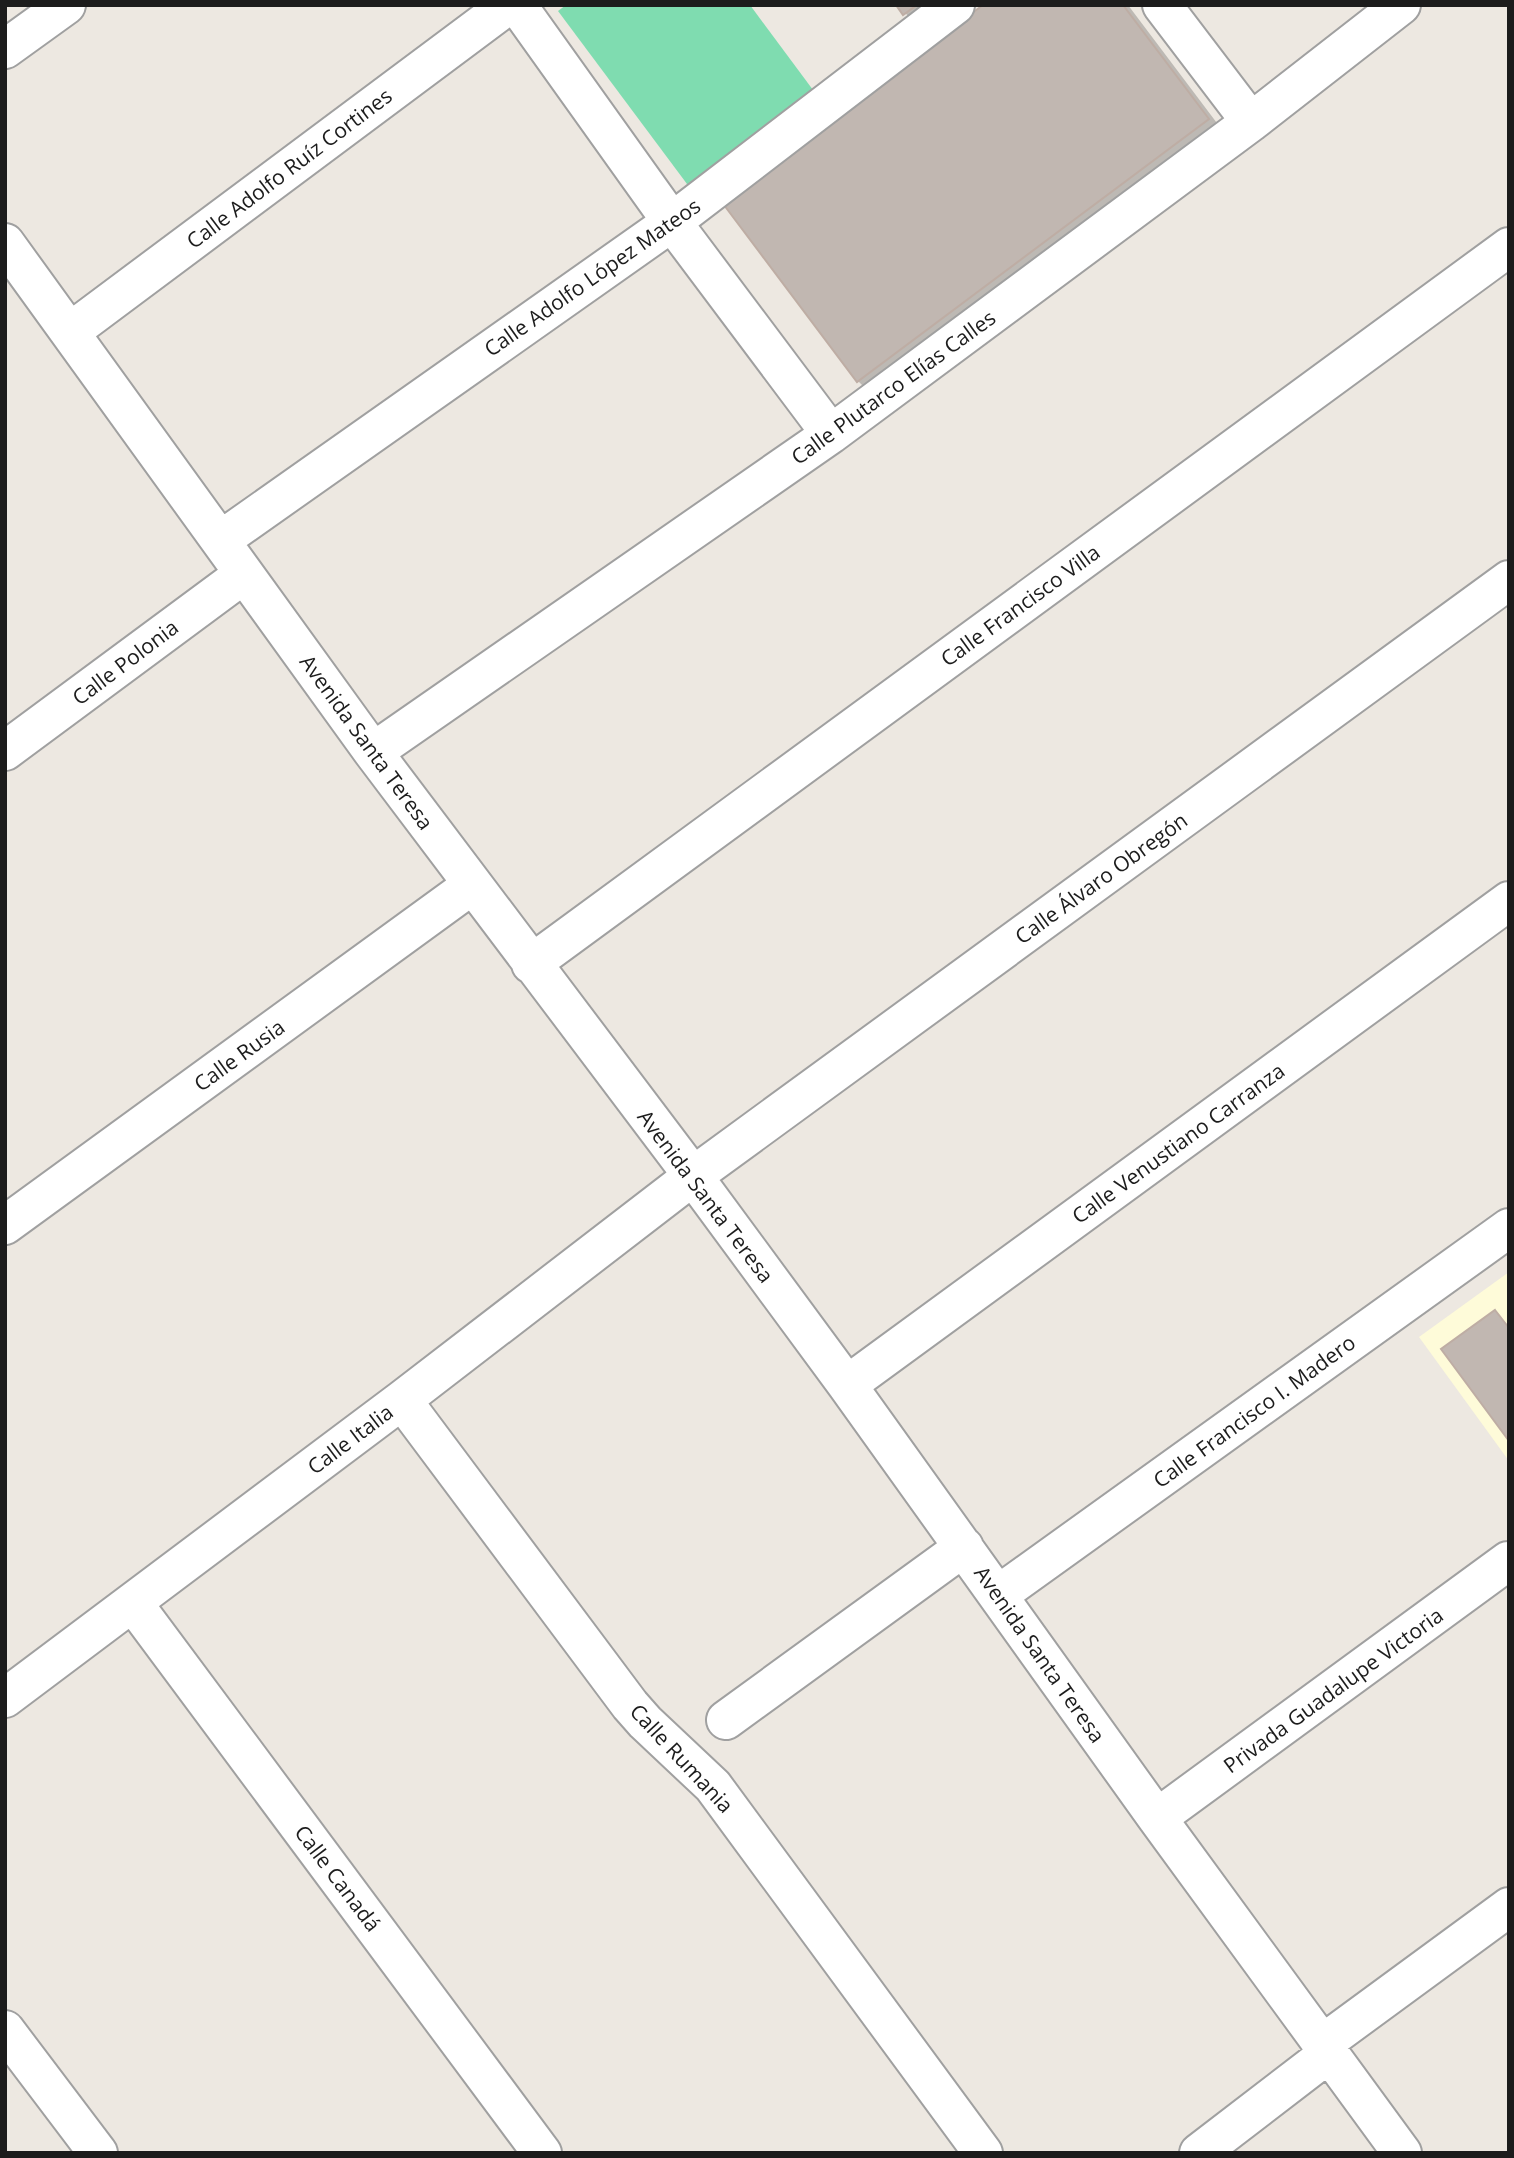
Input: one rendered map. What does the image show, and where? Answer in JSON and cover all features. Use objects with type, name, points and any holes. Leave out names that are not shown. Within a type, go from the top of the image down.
[{"type":"street","points":[[5,49],[66,5]]},
{"type":"street","name":"Calle Adolfo Ruíz Cortines","points":[[70,332],[508,5]]},
{"type":"street","points":[[517,5],[672,222],[831,434]]},
{"type":"street","name":"Calle Adolfo López Mateos","points":[[221,540],[672,222],[955,5]]},
{"type":"street","points":[[1162,5],[1251,122]]},
{"type":"street","name":"Calle Plutarco Elías Calles","points":[[373,752],[831,434],[1251,122],[1401,5]]},
{"type":"street","name":"Calle Francisco Villa","points":[[531,964],[1509,247]]},
{"type":"street","name":"Avenida Santa Teresa","points":[[10,260],[70,332],[373,752],[847,1385],[1157,1818],[1402,2153]]},
{"type":"street","name":"Calle Polonia","points":[[5,751],[244,574]]},
{"type":"street","name":"Calle Álvaro Obregón","points":[[692,1176],[1509,580]]},
{"type":"street","name":"Calle Rusia","points":[[5,1225],[472,884]]},
{"type":"street","name":"Calle Venustiano Carranza","points":[[847,1385],[1509,901]]},
{"type":"street","name":"Calle Italia","points":[[5,1698],[402,1400],[692,1176]]},
{"type":"street","name":"Calle Francisco I. Madero","points":[[998,1595],[1509,1228]]},
{"type":"street","name":"Calle Rumania","points":[[402,1400],[630,1704],[645,1722],[713,1786],[983,2153]]},
{"type":"street","points":[[726,1720],[964,1547]]},
{"type":"street","name":"Privada Guadalupe Victoria","points":[[1157,1818],[1508,1561]]},
{"type":"street","name":"Calle Canadá","points":[[133,1602],[542,2153]]},
{"type":"street","points":[[1199,2153],[1238,2141],[1325,2049],[1509,1907]]},
{"type":"street","points":[[5,2029],[97,2153]]},
{"type":"shaded area","points":[[1509,1272],[1509,1461],[1419,1337]]},
{"type":"green space","points":[[566,5],[750,5],[816,94],[690,188],[558,11]]},
{"type":"building","points":[[896,5],[917,5],[903,15]]},
{"type":"building","points":[[983,5],[1123,5],[1209,119],[857,382],[721,201]]},
{"type":"building","points":[[1495,1310],[1509,1328],[1509,1441],[1441,1349]]}]
